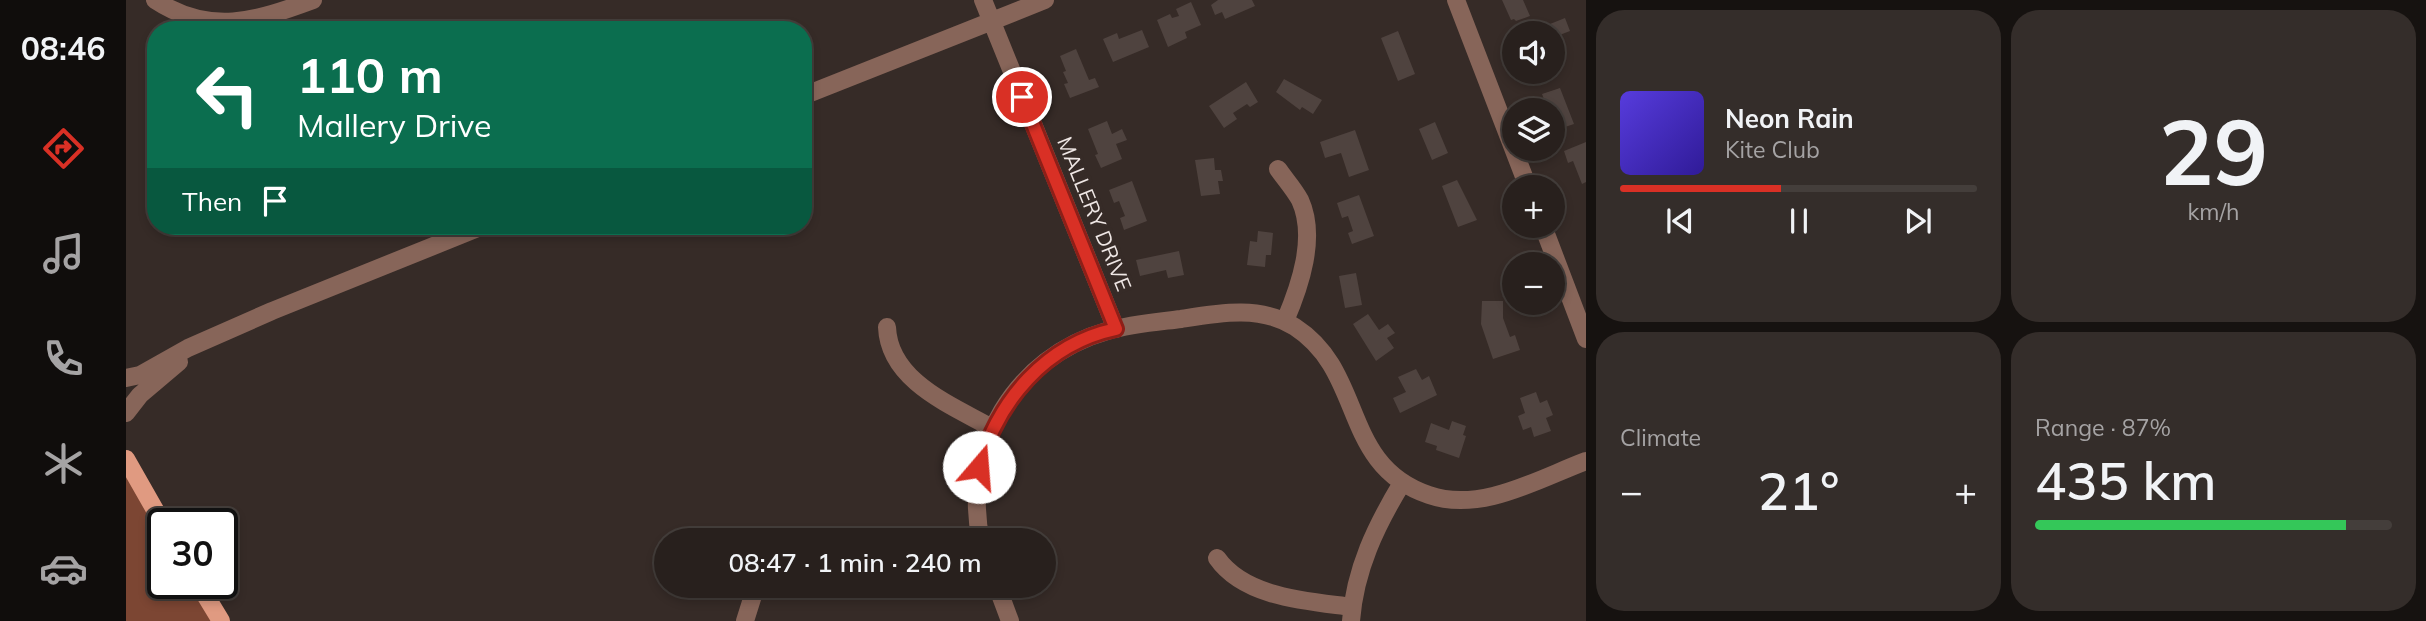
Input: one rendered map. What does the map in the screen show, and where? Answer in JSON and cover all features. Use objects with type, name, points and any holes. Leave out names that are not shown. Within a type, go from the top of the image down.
[{"type":"main road","points":[[126,458],[153,508]]},
{"type":"main road","points":[[126,475],[153,508]]},
{"type":"main road","points":[[208,599],[222,621]]},
{"type":"street","points":[[155,0],[184,16],[219,21]]},
{"type":"street","points":[[244,21],[267,17],[313,0]]},
{"type":"street","name":"MALLERY DRIVE","points":[[983,0],[1116,329]]},
{"type":"street","points":[[812,92],[1045,0]]},
{"type":"street","points":[[1456,0],[1523,175]]},
{"type":"street","points":[[1278,169],[1299,198],[1307,230],[1298,289],[1284,321]]},
{"type":"street","points":[[126,378],[140,375],[239,325],[461,235]]},
{"type":"street","points":[[1548,238],[1586,339]]},
{"type":"street","points":[[979,528],[975,507],[977,480],[992,428],[1022,385],[1052,357],[1069,346],[1116,329],[1231,312],[1284,321],[1309,338],[1333,365],[1369,450],[1379,464],[1402,483],[1426,494],[1449,500],[1485,499],[1586,461]]},
{"type":"street","points":[[126,413],[140,395],[173,366],[239,325]]},
{"type":"street","points":[[887,327],[893,356],[911,378],[946,403],[992,428]]},
{"type":"street","points":[[1217,558],[1231,573],[1256,587],[1352,614],[1366,553],[1383,514],[1402,483]]},
{"type":"street","points":[[745,621],[752,598]]},
{"type":"street","points":[[1001,598],[1010,621]]},
{"type":"shaded area","points":[[126,459],[154,508],[147,508],[147,599],[208,599],[221,621],[126,621]]},
{"type":"building","points":[[1218,0],[1252,0],[1255,6],[1225,19],[1222,12],[1215,15],[1211,5]]},
{"type":"building","points":[[1502,0],[1523,0],[1530,16],[1511,20]]},
{"type":"building","points":[[1191,2],[1201,25],[1185,32],[1187,38],[1168,47],[1157,20],[1170,14],[1172,18],[1179,16],[1176,9]]},
{"type":"building","points":[[1565,18],[1570,31],[1565,33],[1565,21],[1558,21]]},
{"type":"building","points":[[1142,30],[1149,47],[1113,62],[1103,39],[1117,33],[1119,39]]},
{"type":"building","points":[[1398,31],[1415,74],[1398,81],[1381,38]]},
{"type":"building","points":[[1076,49],[1089,80],[1095,78],[1099,87],[1070,98],[1064,84],[1068,83],[1060,56]]},
{"type":"building","points":[[1284,79],[1322,100],[1313,114],[1302,107],[1300,110],[1276,92]]},
{"type":"building","points":[[1246,82],[1258,102],[1250,107],[1247,104],[1233,113],[1237,119],[1224,128],[1209,106]]},
{"type":"building","points":[[1560,88],[1564,98],[1544,98],[1542,94]]},
{"type":"building","points":[[1565,101],[1574,124],[1565,127]]},
{"type":"building","points":[[1107,121],[1112,134],[1122,129],[1127,140],[1116,144],[1122,159],[1101,168],[1088,129]]},
{"type":"building","points":[[1435,122],[1448,153],[1432,160],[1419,129]]},
{"type":"building","points":[[1355,130],[1369,170],[1349,177],[1341,153],[1325,158],[1320,142]]},
{"type":"building","points":[[1586,142],[1586,182],[1582,184],[1573,161],[1568,163],[1565,151]]},
{"type":"building","points":[[1214,158],[1215,170],[1221,170],[1223,181],[1218,181],[1220,194],[1201,196],[1195,160]]},
{"type":"building","points":[[1457,180],[1477,220],[1458,227],[1442,186]]},
{"type":"building","points":[[1132,181],[1147,221],[1124,230],[1120,218],[1125,216],[1119,201],[1114,203],[1109,190]]},
{"type":"building","points":[[1359,195],[1374,236],[1352,244],[1348,233],[1353,231],[1348,216],[1342,218],[1337,203]]},
{"type":"building","points":[[1258,231],[1273,233],[1271,255],[1266,255],[1265,267],[1247,265],[1250,241],[1257,242]]},
{"type":"building","points":[[1179,251],[1184,275],[1168,278],[1166,270],[1140,276],[1136,260]]},
{"type":"building","points":[[1356,273],[1362,305],[1345,308],[1339,276]]},
{"type":"building","points":[[1482,301],[1502,301],[1503,318],[1510,337],[1515,335],[1520,350],[1493,359],[1481,324]]},
{"type":"building","points":[[1368,314],[1379,330],[1388,324],[1395,333],[1387,338],[1394,348],[1376,361],[1353,324]]},
{"type":"building","points":[[1416,369],[1422,380],[1429,376],[1437,395],[1400,413],[1393,398],[1406,392],[1398,377]]},
{"type":"building","points":[[1536,392],[1540,403],[1547,400],[1553,415],[1546,418],[1551,431],[1534,437],[1531,427],[1523,430],[1518,416],[1525,413],[1520,398]]},
{"type":"building","points":[[1452,421],[1466,426],[1463,435],[1466,436],[1459,458],[1436,450],[1437,446],[1425,442],[1431,423],[1449,430]]},
{"type":"route","points":[[979,467],[987,438],[1002,410],[1036,370],[1069,346],[1116,329],[1022,97]]}]
